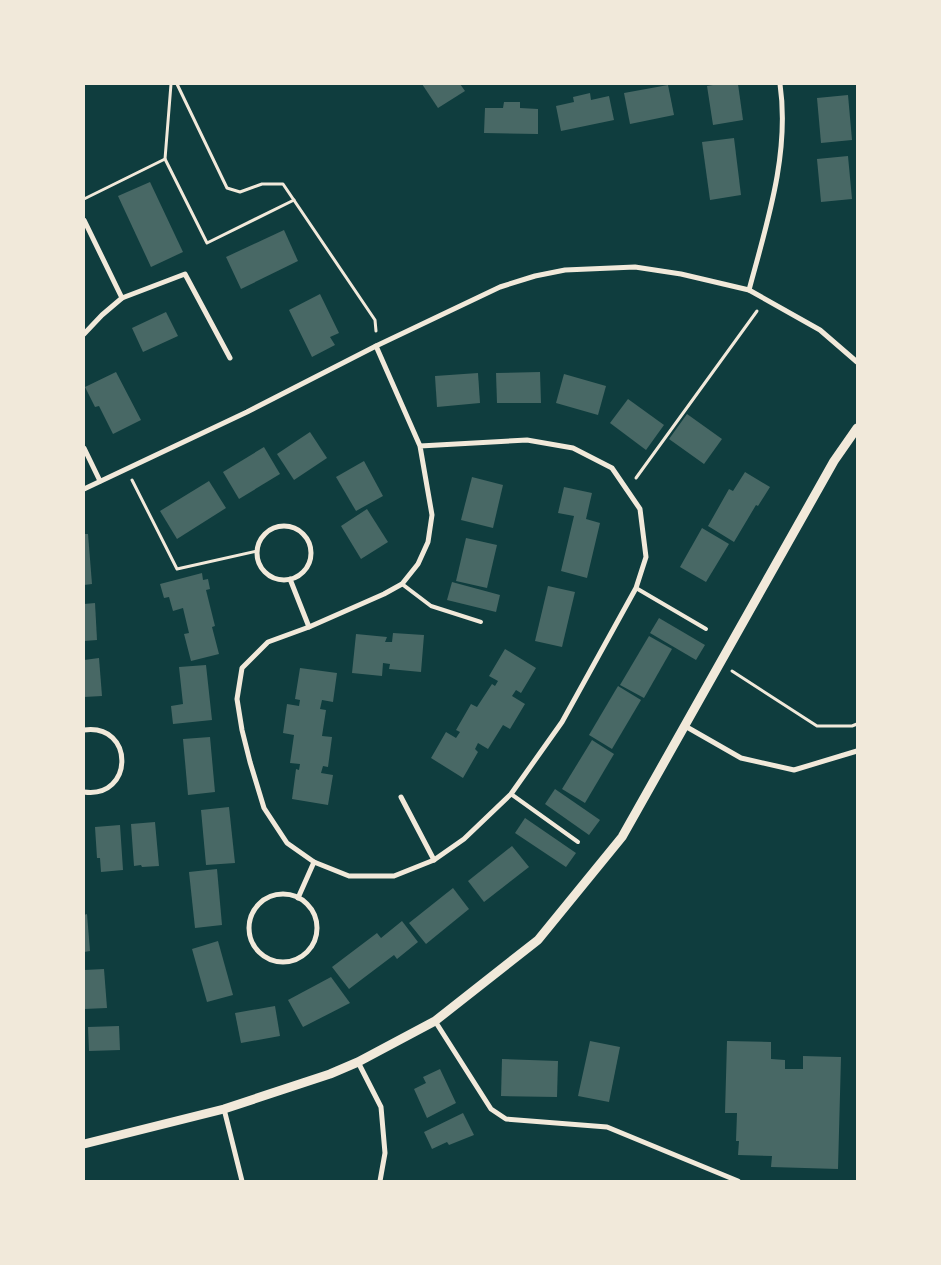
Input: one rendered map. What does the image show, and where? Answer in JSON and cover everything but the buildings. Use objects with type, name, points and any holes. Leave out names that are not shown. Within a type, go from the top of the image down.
[{"type":"street","points":[[749,290],[766,227],[782,153],[780,84]]},
{"type":"street","points":[[84,220],[122,298]]},
{"type":"street","points":[[84,489],[247,412],[376,346],[500,287],[535,276],[565,270],[635,267],[681,274],[749,290],[820,330],[857,362]]},
{"type":"street","points":[[84,334],[122,298],[185,274],[230,358]]},
{"type":"street","points":[[376,346],[420,446],[432,515],[428,542],[418,564],[402,584],[384,594],[309,627],[268,642],[242,668],[237,699],[242,730],[264,808],[287,843],[314,862],[349,876],[394,876],[434,860],[464,839],[511,794],[562,722],[636,588],[646,557],[640,509],[612,468],[573,448],[527,440],[420,446]]},
{"type":"street","points":[[85,1141],[224,1109],[330,1074],[358,1062],[435,1021],[538,940],[622,837],[834,461],[857,428]]},
{"type":"street","points":[[84,448],[100,481]]},
{"type":"street","points":[[293,526],[308,539],[311,549],[310,559],[306,568],[299,575],[290,579],[280,580],[270,576],[262,570],[258,561],[256,551],[259,541],[273,527],[293,526]]},
{"type":"street","points":[[290,579],[309,627]]},
{"type":"street","points":[[685,726],[742,758],[794,770],[857,750]]},
{"type":"street","points":[[84,730],[100,730],[108,734],[119,747],[122,764],[121,772],[110,786],[94,793],[84,792]]},
{"type":"street","points":[[401,797],[434,860]]},
{"type":"street","points":[[298,898],[314,862]]},
{"type":"street","points":[[288,894],[298,898],[307,904],[313,912],[316,923],[313,943],[306,952],[288,961],[277,961],[267,958],[252,943],[249,932],[252,912],[259,904],[272,896],[288,894]]},
{"type":"street","points":[[435,1021],[490,1109],[506,1118],[607,1127],[725,1179],[738,1181]]},
{"type":"street","points":[[358,1062],[381,1107],[385,1153],[380,1181]]},
{"type":"street","points":[[224,1109],[242,1181]]},
{"type":"lane","points":[[402,584],[431,606],[480,622]]},
{"type":"lane","points":[[636,588],[706,629]]},
{"type":"lane","points":[[511,794],[578,842]]},
{"type":"path","points":[[171,84],[165,159],[207,243],[294,200]]},
{"type":"path","points":[[177,84],[227,188],[240,192],[262,184],[283,184],[376,320],[376,346]]},
{"type":"path","points":[[84,199],[165,159]]},
{"type":"path","points":[[627,490],[766,298]]},
{"type":"path","points":[[126,469],[177,570],[256,551]]},
{"type":"path","points":[[720,664],[817,726],[852,726],[857,724]]}]
